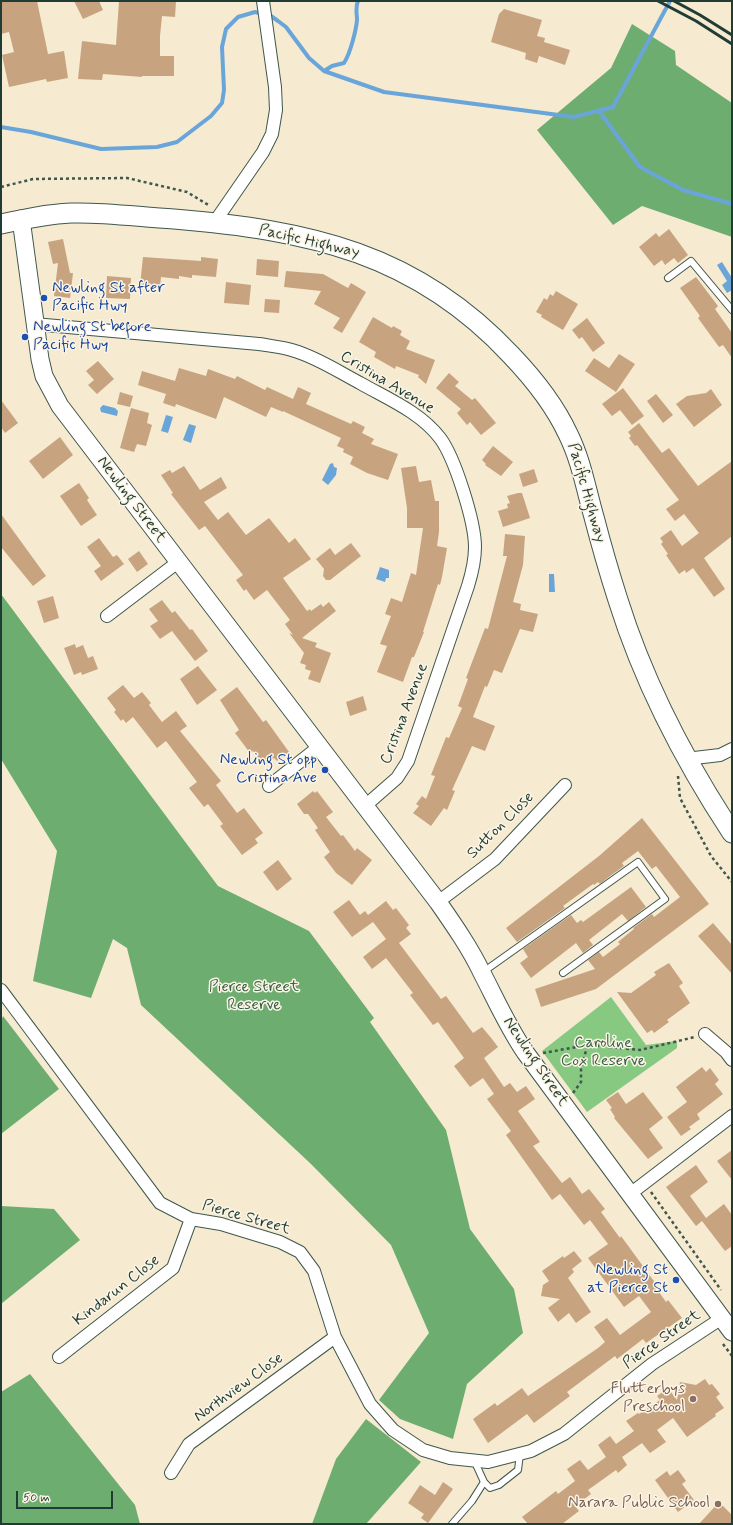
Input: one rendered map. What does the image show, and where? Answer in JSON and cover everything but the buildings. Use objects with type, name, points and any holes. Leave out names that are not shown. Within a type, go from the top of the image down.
[{"type":"main road","name":"Pacific Highway","points":[[1,224],[21,219],[69,213],[217,218],[324,242],[363,254],[399,270],[460,307],[495,338],[527,371],[556,410],[569,436],[580,464],[618,600],[638,658],[682,766],[732,833]]},
{"type":"street","points":[[217,218],[263,152],[272,134],[276,110],[275,87],[263,2]]},
{"type":"street","name":"Newling Street","points":[[21,219],[34,324],[44,376],[60,406],[438,902],[462,937],[482,972],[506,1022],[525,1052],[732,1332]]},
{"type":"street","name":"Cristina Avenue","points":[[34,324],[259,344],[295,351],[327,365],[408,410],[430,427],[440,438],[448,450],[469,509],[475,546],[474,565],[408,761],[394,782],[365,806]]},
{"type":"street","points":[[107,616],[178,562]]},
{"type":"street","points":[[269,786],[320,746]]},
{"type":"street","points":[[682,766],[720,755],[732,749]]},
{"type":"street","name":"Sutton Close","points":[[438,902],[495,859],[565,785]]},
{"type":"street","name":"Pierce Street","points":[[1,990],[160,1203],[191,1219],[221,1224],[280,1242],[300,1252],[314,1271],[335,1337],[370,1404],[393,1430],[423,1450],[450,1458],[488,1462],[531,1451],[564,1434],[652,1364],[722,1318]]},
{"type":"street","points":[[705,1034],[726,1052],[732,1060]]},
{"type":"street","points":[[630,1194],[732,1116]]},
{"type":"street","name":"Kindarun Close","points":[[59,1357],[173,1268],[191,1219]]},
{"type":"street","name":"Northview Close","points":[[171,1473],[190,1444],[335,1337]]},
{"type":"lane","points":[[668,278],[691,261],[732,310]]},
{"type":"lane","points":[[482,972],[638,862],[665,899],[563,973]]},
{"type":"lane","points":[[474,1460],[484,1482],[490,1488],[499,1485],[518,1470],[520,1454]]},
{"type":"lane","points":[[452,1524],[472,1501],[484,1482]]},
{"type":"path","points":[[1,188],[33,179],[127,178],[187,192],[217,218]]},
{"type":"path","points":[[682,766],[680,798],[711,856],[732,882]]},
{"type":"path","points":[[525,1052],[542,1053],[588,1045],[640,1050],[682,1041]]},
{"type":"path","points":[[563,1104],[581,1082],[581,1066],[588,1045]]},
{"type":"path","points":[[645,1183],[723,1292]]},
{"type":"green space","points":[[632,24],[675,51],[676,65],[732,103],[732,237],[642,206],[613,225],[537,130],[611,68]]},
{"type":"green space","name":"Pierce Street Reserve","points":[[1,594],[218,886],[309,931],[374,1018],[370,1022],[446,1130],[470,1229],[514,1289],[523,1333],[467,1384],[453,1439],[400,1419],[379,1400],[429,1333],[391,1245],[311,1164],[141,1005],[127,948],[113,939],[91,998],[33,981],[57,851],[1,759]]},
{"type":"green space","name":"Caroline Cox Reserve","points":[[611,997],[646,1045],[677,1041],[677,1048],[587,1112],[542,1051]]},
{"type":"green space","points":[[3,1016],[59,1089],[1,1134],[1,1021]]},
{"type":"green space","points":[[1,1206],[54,1209],[80,1240],[1,1304]]},
{"type":"green space","points":[[30,1374],[135,1505],[140,1524],[1,1524],[1,1392]]},
{"type":"green space","points":[[366,1419],[421,1462],[366,1524],[312,1524],[336,1459]]},
{"type":"water","points":[[722,262],[732,278],[732,290],[727,293],[722,285],[727,281],[717,265]]},
{"type":"water","points":[[103,405],[115,408],[118,411],[117,416],[101,412],[100,408]]},
{"type":"water","points":[[166,415],[173,417],[168,433],[161,431]]},
{"type":"water","points":[[189,424],[196,426],[191,443],[183,440]]},
{"type":"water","points":[[333,463],[334,467],[337,468],[336,475],[328,485],[322,480],[330,464]]},
{"type":"water","points":[[380,567],[389,570],[389,578],[386,578],[385,582],[376,579]]},
{"type":"water","points":[[549,574],[554,574],[555,592],[549,592]]},
{"type":"waterway","points":[[324,71],[332,66],[344,63],[346,59],[355,30],[358,1]]},
{"type":"waterway","points":[[1,127],[31,132],[101,149],[157,147],[177,142],[211,116],[222,103],[224,90],[222,47],[226,29],[238,17],[255,12],[271,16],[286,27],[309,58],[324,71],[384,92],[574,117],[613,107],[670,1]]},
{"type":"waterway","points":[[599,111],[640,167],[683,190],[732,204]]},
{"type":"railway","points":[[658,1],[696,21],[732,44]]},
{"type":"railway","points":[[674,1],[732,35]]},
{"type":"place","name":"Newling St after Pacific Hwy","points":[[44,298]]},
{"type":"place","name":"Newling St before Pacific Hwy","points":[[25,337]]},
{"type":"place","name":"Newling St opp Cristina Ave","points":[[325,770]]},
{"type":"place","name":"Newling St at Pierce St","points":[[676,1280]]},
{"type":"place","name":"Flutterbys Preschool","points":[[693,1399]]},
{"type":"place","name":"Narara Public School","points":[[718,1504]]}]
